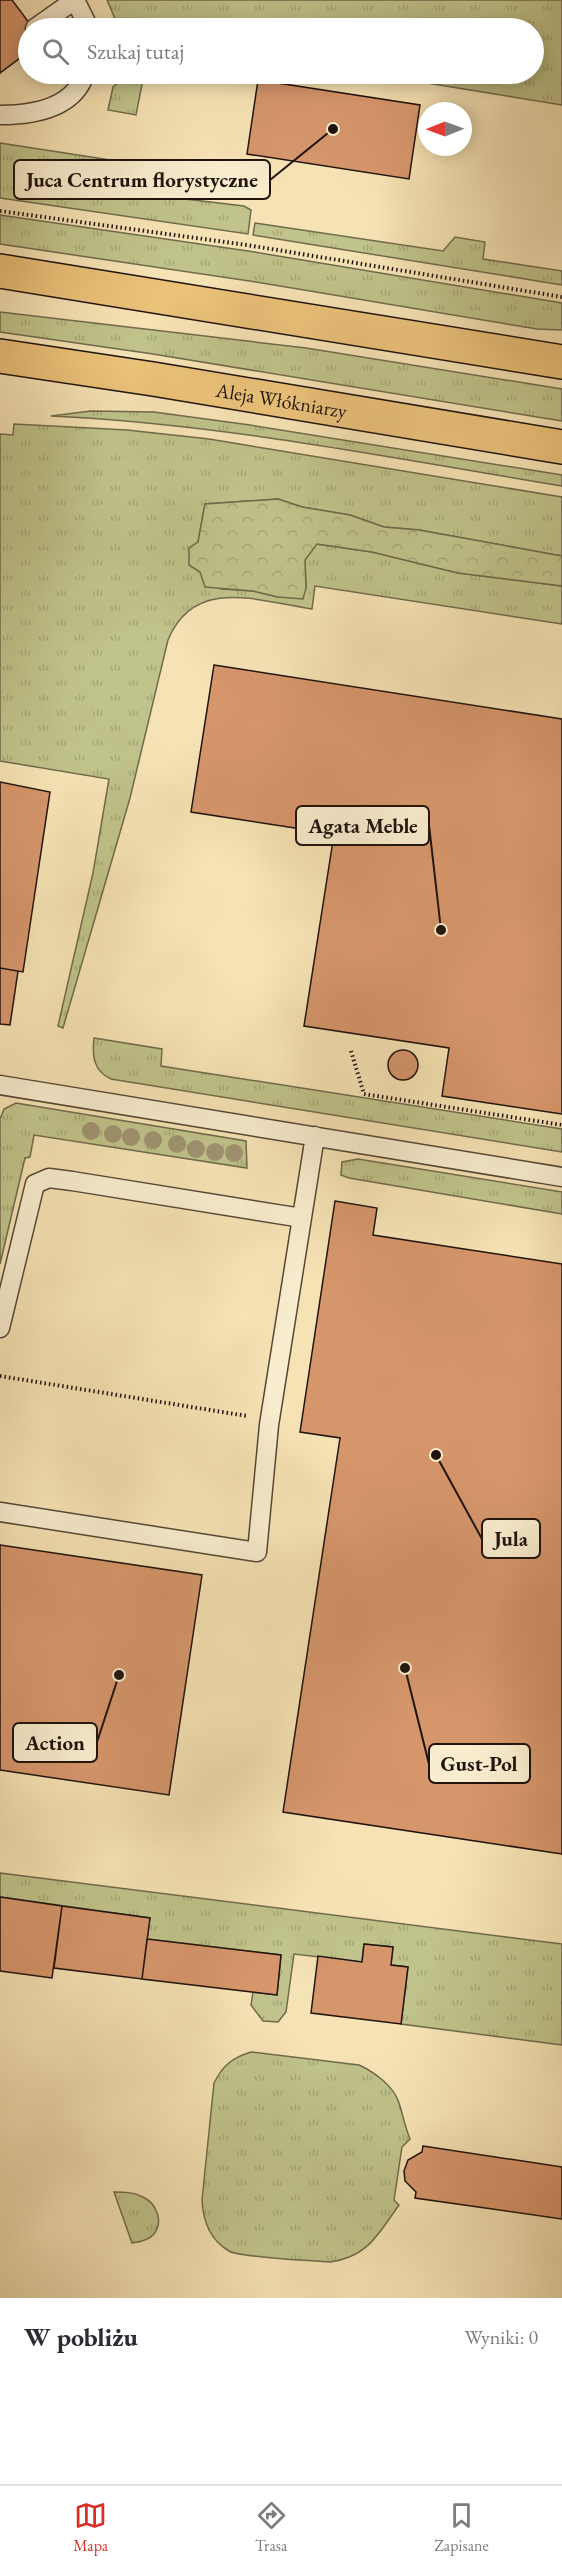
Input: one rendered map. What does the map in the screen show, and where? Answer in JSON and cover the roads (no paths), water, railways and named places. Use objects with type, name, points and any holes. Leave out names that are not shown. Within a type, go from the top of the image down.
[{"type":"main road","points":[[0,271],[562,362]]},
{"type":"main road","name":"Aleja Włókniarzy","points":[[0,356],[562,447]]},
{"type":"lane","points":[[49,18],[75,0],[84,18]]},
{"type":"lane","points":[[0,115],[38,112],[56,105],[77,89],[80,84]]},
{"type":"lane","points":[[0,1085],[562,1177]]},
{"type":"lane","points":[[0,1512],[257,1552],[270,1420],[315,1136]]},
{"type":"lane","points":[[0,1328],[35,1184],[42,1179],[72,1181],[302,1218]]},
{"type":"place","name":"Juca Centrum florystyczne","points":[[333,129]]},
{"type":"place","name":"Agata Meble","points":[[441,930]]},
{"type":"place","name":"Jula","points":[[436,1455]]},
{"type":"place","name":"Gust-Pol","points":[[405,1668]]},
{"type":"place","name":"Action","points":[[119,1675]]}]
